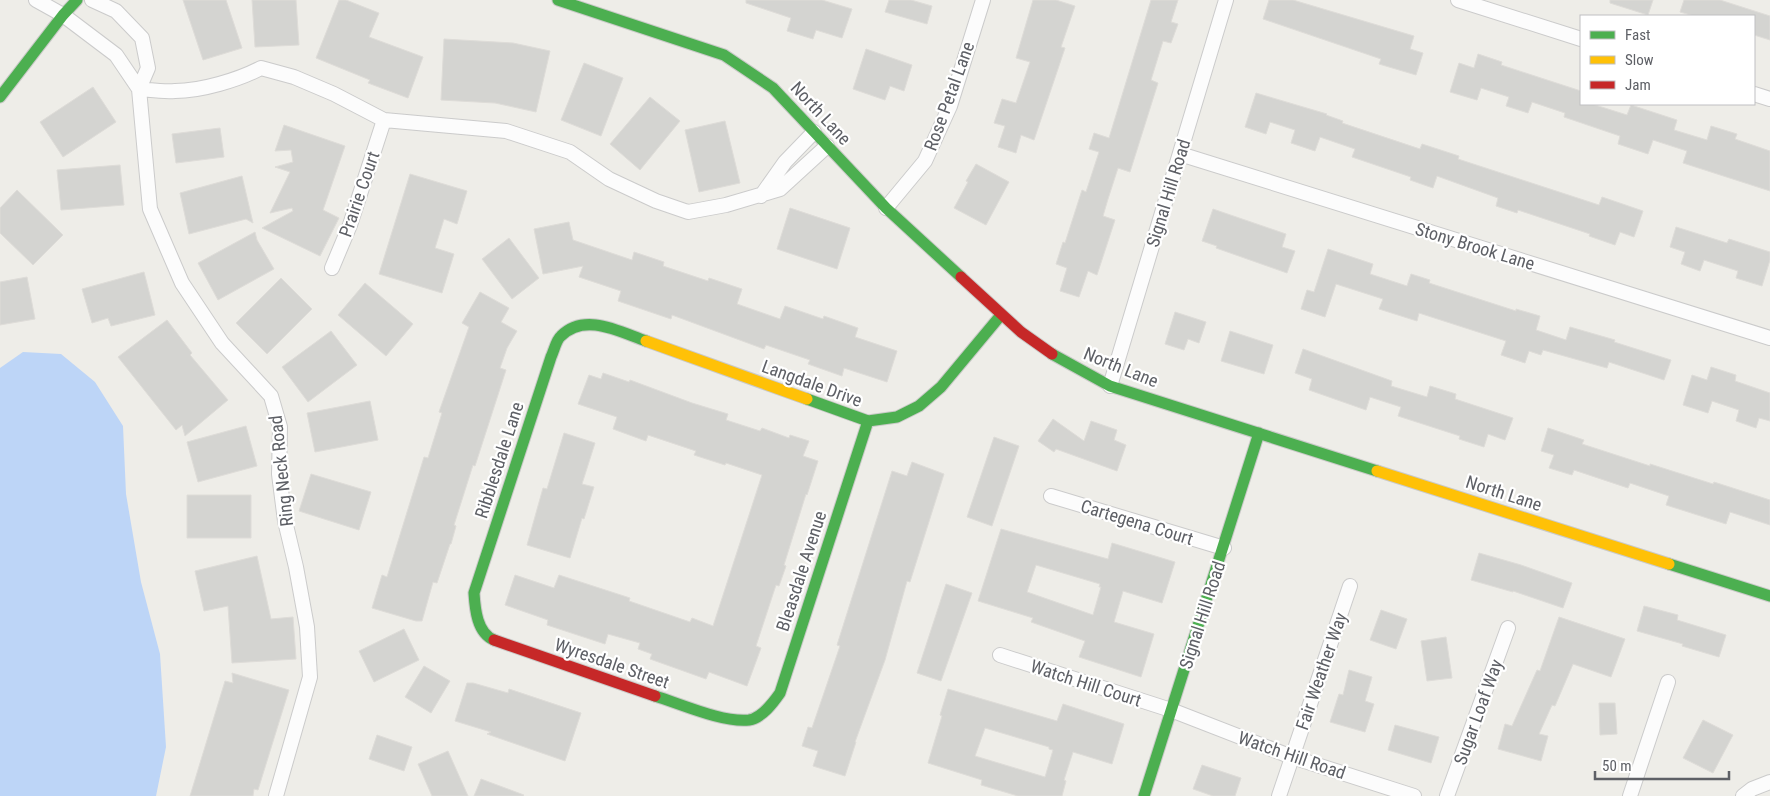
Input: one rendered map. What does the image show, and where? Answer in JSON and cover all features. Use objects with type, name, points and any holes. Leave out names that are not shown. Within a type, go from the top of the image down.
[{"type":"street","name":"Ring Neck Road","points":[[36,0],[63,15],[116,55],[139,89]]},
{"type":"street","points":[[0,96],[63,15],[77,0]]},
{"type":"street","name":"Ring Neck Road","points":[[92,0],[116,11],[142,38],[148,68],[139,89],[150,208],[182,283],[222,343],[271,396],[280,427],[279,474],[285,521],[307,627],[310,677],[276,796]]},
{"type":"street","name":"North Lane","points":[[558,0],[724,55],[773,88],[886,208],[1001,315],[1045,350],[1076,369],[1110,386],[1770,596]]},
{"type":"street","name":"Rose Petal Lane","points":[[886,208],[924,161],[950,106],[983,0]]},
{"type":"street","name":"Signal Hill Road","points":[[1110,386],[1226,0]]},
{"type":"street","points":[[1458,0],[1580,39]]},
{"type":"street","points":[[139,89],[176,92],[244,77],[261,68],[294,76],[384,120],[506,131],[570,152],[609,179],[656,201],[688,212],[726,205],[780,189],[827,146]]},
{"type":"street","points":[[1755,94],[1770,99]]},
{"type":"street","name":"Prairie Court","points":[[332,268],[350,225],[384,120]]},
{"type":"street","points":[[761,196],[785,162],[814,132]]},
{"type":"street","name":"Stony Brook Lane","points":[[1180,154],[1770,338]]},
{"type":"street","name":"Langdale Drive","points":[[578,325],[597,324],[868,421],[897,417],[919,406],[941,387],[1001,315]]},
{"type":"street","name":"Ribblesdale Lane","points":[[476,617],[474,593],[551,357],[560,336],[578,325]]},
{"type":"street","name":"Bleasdale Avenue","points":[[750,720],[770,708],[780,693],[868,421]]},
{"type":"street","name":"Signal Hill Road","points":[[1144,796],[1259,433]]},
{"type":"street","name":"Cartegena Court","points":[[1050,496],[1224,548]]},
{"type":"street","name":"Fair Weather Way","points":[[1279,796],[1350,586]]},
{"type":"street","name":"Wyresdale Street","points":[[476,617],[488,638],[506,646],[722,718],[750,720]]},
{"type":"street","name":"Sugar Loaf Way","points":[[1447,796],[1508,628]]},
{"type":"street","name":"Watch Hill Court","points":[[1000,656],[1171,710]]},
{"type":"street","points":[[1630,796],[1668,682]]},
{"type":"street","name":"Watch Hill Road","points":[[1171,710],[1292,757],[1414,796]]},
{"type":"street","points":[[1743,796],[1752,789],[1770,782]]},
{"type":"water","points":[[23,352],[61,354],[95,382],[123,426],[126,494],[141,582],[160,654],[166,747],[156,796],[0,796],[0,368]]},
{"type":"building","points":[[183,0],[226,0],[242,48],[203,60]]},
{"type":"building","points":[[252,0],[296,0],[299,45],[255,47]]},
{"type":"building","points":[[339,0],[346,0],[379,13],[369,37],[423,57],[408,98],[368,83],[370,80],[316,58]]},
{"type":"building","points":[[746,0],[822,0],[852,9],[842,38],[816,30],[813,39],[787,31],[791,18],[746,3]]},
{"type":"building","points":[[889,0],[911,0],[932,6],[927,24],[885,12]]},
{"type":"building","points":[[1033,0],[1056,0],[1075,6],[1061,47],[1065,48],[1034,140],[1021,135],[1016,153],[998,147],[1005,126],[994,123],[1002,99],[1016,103],[1030,62],[1016,58]]},
{"type":"building","points":[[1151,0],[1178,0],[1171,22],[1178,24],[1171,43],[1163,41],[1151,80],[1158,83],[1130,172],[1118,168],[1103,216],[1115,220],[1097,275],[1088,271],[1079,297],[1060,291],[1067,268],[1056,264],[1063,242],[1065,243],[1082,190],[1086,192],[1099,152],[1089,149],[1094,133],[1109,138]]},
{"type":"building","points":[[1269,0],[1293,0],[1414,36],[1410,49],[1423,53],[1416,75],[1379,64],[1381,59],[1263,19]]},
{"type":"building","points":[[1610,0],[1653,0],[1648,15],[1610,3]]},
{"type":"building","points":[[1684,0],[1720,0],[1770,16],[1770,40],[1755,35],[1755,15],[1690,15],[1680,12]]},
{"type":"building","points":[[444,39],[513,43],[550,51],[536,112],[495,103],[441,100]]},
{"type":"building","points":[[866,49],[912,65],[904,91],[890,86],[885,100],[853,89]]},
{"type":"building","points":[[1478,54],[1502,62],[1501,65],[1580,91],[1580,105],[1595,105],[1627,115],[1631,105],[1677,120],[1674,130],[1707,140],[1711,126],[1737,134],[1735,139],[1770,151],[1770,191],[1683,163],[1687,151],[1653,140],[1648,154],[1618,144],[1620,136],[1564,117],[1565,113],[1532,102],[1528,113],[1506,106],[1509,97],[1481,88],[1477,100],[1450,92],[1459,63],[1474,68]]},
{"type":"building","points":[[584,63],[623,78],[601,136],[561,120]]},
{"type":"building","points":[[93,87],[116,122],[63,157],[40,122]]},
{"type":"building","points":[[1256,93],[1327,114],[1343,121],[1342,123],[1420,149],[1422,144],[1459,156],[1458,159],[1599,205],[1602,197],[1643,211],[1634,237],[1620,232],[1615,245],[1589,236],[1590,234],[1518,210],[1517,213],[1496,206],[1498,198],[1437,176],[1433,188],[1410,180],[1411,177],[1352,157],[1355,149],[1320,137],[1315,151],[1291,143],[1295,130],[1270,122],[1266,134],[1245,127]]},
{"type":"building","points":[[650,97],[680,121],[640,170],[610,144]]},
{"type":"building","points":[[725,121],[740,183],[699,192],[685,130]]},
{"type":"building","points":[[284,125],[345,146],[323,210],[339,218],[320,256],[262,228],[293,211],[292,208],[270,213],[290,172],[275,167],[293,162],[291,150],[275,151]]},
{"type":"building","points":[[220,128],[224,157],[176,163],[172,134]]},
{"type":"building","points":[[976,164],[1009,182],[986,225],[954,208]]},
{"type":"building","points":[[120,165],[124,205],[61,210],[57,170]]},
{"type":"building","points":[[410,174],[467,191],[457,224],[444,219],[435,248],[454,254],[442,293],[379,274]]},
{"type":"building","points":[[242,176],[253,223],[246,219],[189,234],[180,193]]},
{"type":"building","points":[[17,190],[63,235],[33,265],[0,233],[0,208]]},
{"type":"building","points":[[790,208],[850,228],[837,269],[777,249]]},
{"type":"building","points":[[1213,209],[1286,234],[1282,247],[1295,251],[1287,273],[1216,248],[1217,246],[1202,241]]},
{"type":"building","points":[[569,222],[573,240],[632,260],[634,252],[664,262],[663,266],[708,281],[709,278],[742,289],[737,304],[780,319],[785,306],[823,319],[824,316],[858,328],[855,337],[897,351],[887,382],[844,368],[842,376],[808,364],[810,360],[766,345],[764,349],[672,315],[671,319],[618,301],[621,291],[579,277],[583,266],[543,274],[534,229]]},
{"type":"building","points":[[1676,227],[1727,243],[1729,239],[1770,252],[1770,260],[1762,286],[1736,278],[1738,271],[1704,260],[1700,271],[1681,264],[1685,252],[1670,247]]},
{"type":"building","points":[[255,232],[257,240],[274,269],[218,300],[198,263]]},
{"type":"building","points":[[509,238],[539,278],[512,299],[482,259]]},
{"type":"building","points":[[1328,249],[1373,264],[1370,274],[1407,286],[1411,274],[1430,280],[1429,283],[1516,311],[1516,309],[1540,316],[1536,330],[1566,340],[1570,327],[1615,340],[1614,342],[1671,360],[1664,380],[1609,362],[1607,368],[1543,350],[1541,355],[1529,351],[1525,363],[1501,355],[1506,341],[1419,313],[1417,321],[1379,309],[1383,299],[1336,284],[1325,317],[1301,309],[1307,290],[1314,292]]},
{"type":"building","points":[[144,272],[155,315],[111,326],[108,318],[92,323],[82,289]]},
{"type":"building","points":[[27,277],[35,319],[0,325],[0,282]]},
{"type":"building","points":[[281,278],[312,309],[267,354],[236,323]]},
{"type":"building","points":[[365,283],[413,324],[386,356],[338,315]]},
{"type":"building","points":[[480,292],[509,308],[501,322],[517,331],[507,348],[500,368],[506,370],[454,525],[456,526],[451,544],[437,583],[433,582],[422,621],[416,621],[372,608],[382,575],[387,577],[424,457],[428,458],[442,413],[439,412],[469,327],[462,323]]},
{"type":"building","points":[[1175,312],[1206,322],[1199,343],[1188,339],[1184,350],[1165,344]]},
{"type":"building","points":[[167,320],[192,353],[190,355],[228,400],[185,436],[182,425],[176,430],[118,357]]},
{"type":"building","points":[[331,331],[357,365],[308,402],[282,367]]},
{"type":"building","points":[[1230,331],[1273,345],[1264,374],[1221,361]]},
{"type":"building","points":[[1303,349],[1392,381],[1391,386],[1427,397],[1430,386],[1456,394],[1455,399],[1513,418],[1505,440],[1488,434],[1484,447],[1459,439],[1460,436],[1398,416],[1401,407],[1370,397],[1366,410],[1309,390],[1312,379],[1295,373]]},
{"type":"building","points":[[1711,367],[1736,375],[1735,381],[1770,393],[1770,421],[1759,418],[1756,428],[1736,421],[1739,410],[1712,401],[1708,413],[1683,405],[1692,375],[1707,380]]},
{"type":"building","points":[[603,373],[629,382],[630,380],[728,414],[726,420],[760,431],[762,428],[789,438],[790,435],[809,441],[803,456],[818,461],[784,565],[786,566],[779,586],[776,585],[756,646],[761,648],[747,686],[709,672],[706,679],[650,659],[652,654],[638,649],[640,643],[608,634],[605,644],[547,625],[548,620],[505,605],[515,575],[554,588],[559,575],[630,598],[629,601],[690,622],[692,618],[713,626],[762,475],[694,455],[696,451],[648,435],[646,441],[613,429],[617,417],[578,404],[589,375],[601,379]]},
{"type":"building","points":[[370,401],[378,440],[315,452],[307,413]]},
{"type":"building","points":[[1053,419],[1084,441],[1091,421],[1117,430],[1114,440],[1126,445],[1117,471],[1056,449],[1054,452],[1038,441]]},
{"type":"building","points":[[246,426],[257,466],[198,482],[187,442]]},
{"type":"building","points":[[1548,428],[1584,440],[1582,444],[1650,466],[1650,464],[1713,484],[1714,482],[1770,500],[1770,525],[1730,512],[1726,524],[1666,505],[1669,496],[1630,483],[1628,488],[1574,470],[1572,475],[1549,468],[1554,455],[1541,451]]},
{"type":"building","points":[[564,433],[595,443],[582,484],[594,487],[570,558],[527,545],[543,488],[547,489]]},
{"type":"building","points":[[994,437],[1019,446],[992,526],[967,517]]},
{"type":"building","points":[[912,462],[944,474],[910,582],[907,581],[885,660],[855,742],[845,776],[813,766],[818,751],[802,746],[808,727],[812,728],[840,646],[837,645],[892,471],[907,476]]},
{"type":"building","points":[[311,474],[371,492],[359,530],[299,511]]},
{"type":"building","points":[[187,495],[251,495],[251,538],[187,538]]},
{"type":"building","points":[[1001,529],[1108,559],[1112,543],[1175,562],[1162,603],[1123,591],[1114,622],[1154,634],[1141,677],[1079,657],[1085,641],[1031,622],[1033,618],[978,601]],"holes":[[[1036,565],[1100,584],[1099,587],[1101,587],[1093,615],[1027,592]]]},
{"type":"building","points":[[1479,553],[1572,583],[1563,608],[1513,591],[1471,580]]},
{"type":"building","points":[[257,556],[271,619],[293,617],[296,659],[232,663],[228,606],[204,611],[195,571]]},
{"type":"building","points":[[946,584],[972,593],[941,681],[917,673]]},
{"type":"building","points":[[1644,606],[1678,615],[1677,620],[1726,635],[1719,657],[1682,646],[1683,644],[1637,631]]},
{"type":"building","points":[[1381,610],[1407,619],[1396,649],[1370,640]]},
{"type":"building","points":[[1559,617],[1625,639],[1611,677],[1573,664],[1555,706],[1552,705],[1539,734],[1548,736],[1541,761],[1498,749],[1505,724],[1512,726],[1537,670],[1540,671]]},
{"type":"building","points":[[404,629],[419,660],[374,682],[359,651]]},
{"type":"building","points":[[1446,637],[1452,678],[1427,681],[1421,641]]},
{"type":"building","points":[[424,666],[450,681],[431,713],[405,697]]},
{"type":"building","points":[[1349,670],[1372,677],[1365,701],[1374,704],[1365,732],[1330,722],[1339,694],[1343,695]]},
{"type":"building","points":[[232,673],[289,690],[258,790],[254,789],[253,796],[190,796],[225,681],[233,683]]},
{"type":"building","points":[[467,683],[508,693],[509,689],[581,713],[565,761],[487,734],[491,732],[455,721]]},
{"type":"building","points":[[948,689],[1057,721],[1063,704],[1124,724],[1112,764],[1073,752],[1064,780],[1066,781],[1062,796],[1018,796],[981,785],[982,780],[928,763],[942,716],[940,715]],"holes":[[[985,728],[1049,747],[1049,749],[1053,750],[1045,777],[975,756]]]},
{"type":"building","points":[[1599,703],[1615,703],[1617,734],[1600,735]]},
{"type":"building","points":[[1703,720],[1733,735],[1713,773],[1683,758]]},
{"type":"building","points":[[1395,725],[1439,737],[1431,763],[1388,750]]},
{"type":"building","points":[[377,735],[412,747],[404,771],[369,759]]},
{"type":"building","points":[[448,751],[468,796],[432,796],[418,764]]},
{"type":"building","points":[[1202,765],[1241,778],[1235,796],[1213,796],[1193,789]]},
{"type":"building","points":[[481,779],[524,795],[474,796]]},
{"type":"traffic: fast","points":[[0,97],[63,15],[77,0]]},
{"type":"traffic: fast","points":[[558,0],[724,55],[773,88],[886,208],[961,277]]},
{"type":"traffic: fast","points":[[807,399],[868,421],[897,417],[919,406],[941,387],[1001,315]]},
{"type":"traffic: fast","points":[[494,640],[488,637],[480,626],[476,613],[474,593],[558,340],[570,329],[581,325],[592,325],[614,329],[646,341]]},
{"type":"traffic: fast","points":[[1052,354],[1110,386],[1377,471]]},
{"type":"traffic: fast","points":[[655,696],[715,716],[739,720],[754,719],[774,701],[780,693],[868,421]]},
{"type":"traffic: fast","points":[[1144,796],[1259,433]]},
{"type":"traffic: fast","points":[[1669,564],[1770,596]]},
{"type":"traffic: slow","points":[[646,341],[807,399]]},
{"type":"traffic: slow","points":[[1377,471],[1669,564]]},
{"type":"traffic: jam","points":[[961,277],[1021,332],[1052,354]]},
{"type":"traffic: jam","points":[[494,640],[655,696]]}]
